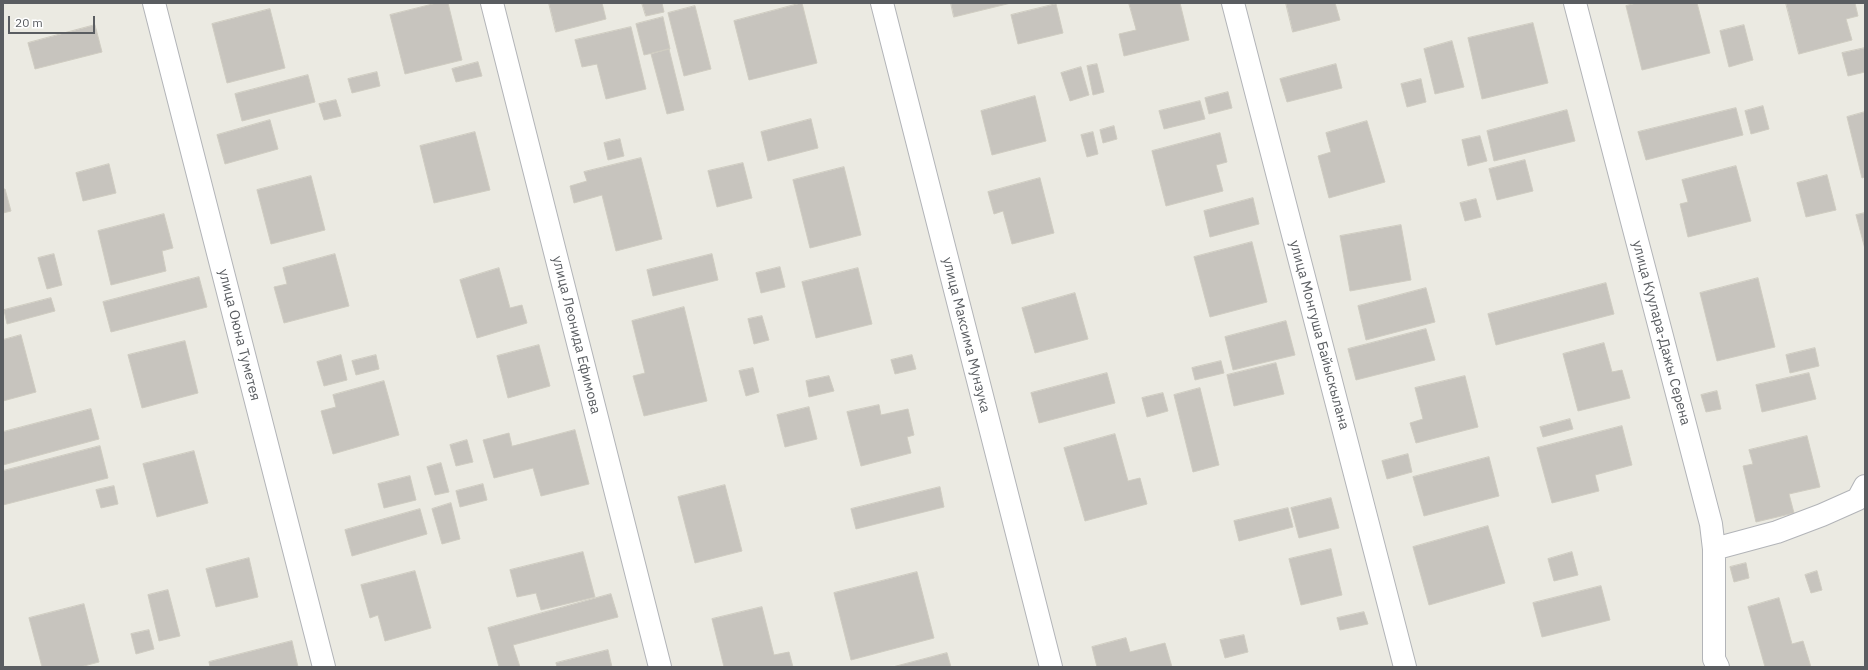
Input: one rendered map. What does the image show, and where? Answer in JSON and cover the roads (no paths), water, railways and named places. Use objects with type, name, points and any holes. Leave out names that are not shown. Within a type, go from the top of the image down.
[{"type":"street","name":"улица Оюна Туметея","points":[[154,3],[324,667]]},
{"type":"street","name":"улица Леонида Ефимова","points":[[492,3],[660,667]]},
{"type":"street","name":"улица Максима Мунзука","points":[[882,3],[1051,667]]},
{"type":"street","name":"улица Монгуша Байыскылана","points":[[1233,3],[1405,667]]},
{"type":"street","name":"улица Куулара-Дажы Серена","points":[[1575,3],[1711,524],[1714,549],[1714,659],[1718,667]]},
{"type":"street","points":[[1714,549],[1777,532],[1822,515],[1858,499],[1865,486]]}]
